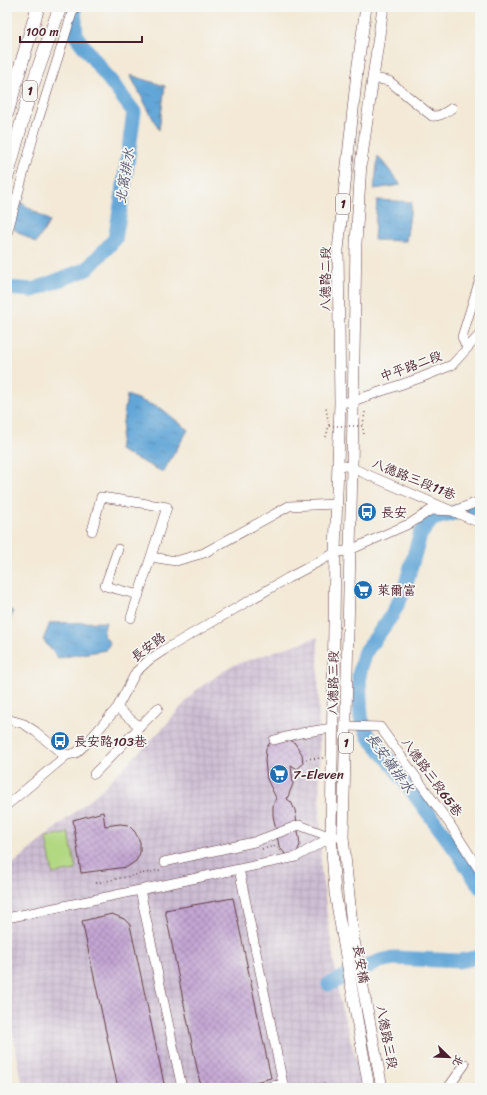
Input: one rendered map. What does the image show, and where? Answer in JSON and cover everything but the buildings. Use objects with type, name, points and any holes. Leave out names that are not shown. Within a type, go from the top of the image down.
[{"type":"highway","name":"1","points":[[7,112],[38,7]]},
{"type":"highway","name":"1","points":[[7,177],[29,94],[60,7]]},
{"type":"main road","name":"八德路二段","points":[[335,553],[340,403],[338,250],[356,72],[366,7]]},
{"type":"main road","name":"1","points":[[350,550],[356,243],[361,163],[383,7]]},
{"type":"main road","name":"八德路三段","points":[[350,550],[343,837],[353,935]]},
{"type":"main road","name":"八德路三段","points":[[335,553],[331,837],[335,893],[342,938]]},
{"type":"main road","name":"長安橋","points":[[353,935],[364,991]]},
{"type":"main road","name":"長安橋","points":[[342,938],[352,996]]},
{"type":"main road","name":"八德路三段","points":[[364,991],[382,1088]]},
{"type":"main road","name":"八德路三段","points":[[352,996],[368,1088]]},
{"type":"street","points":[[7,234],[36,127],[74,7]]},
{"type":"street","points":[[373,78],[389,81],[432,116],[444,114],[452,108]]},
{"type":"street","points":[[467,348],[462,337],[480,279]]},
{"type":"street","name":"中平路二段","points":[[340,403],[353,401],[420,378],[452,365],[480,334]]},
{"type":"street","name":"八德路三段11巷","points":[[338,464],[352,468],[454,511],[480,501]]},
{"type":"street","points":[[92,531],[101,497],[167,507],[131,618]]},
{"type":"street","points":[[150,557],[176,561],[204,553],[289,506],[337,504]]},
{"type":"street","name":"長安路","points":[[67,755],[76,754],[86,744],[117,708],[136,672],[149,660],[164,650],[288,578],[335,553],[350,550],[411,523],[431,510],[454,511]]},
{"type":"street","points":[[454,511],[480,523]]},
{"type":"street","points":[[118,549],[105,586],[139,595]]},
{"type":"street","points":[[117,708],[140,727]]},
{"type":"street","points":[[94,774],[158,708]]},
{"type":"street","points":[[7,719],[24,724],[60,752],[67,755],[7,805]]},
{"type":"street","name":"八德路三段65巷","points":[[346,726],[380,727],[449,823],[480,871]]},
{"type":"street","points":[[274,740],[301,733],[332,728]]},
{"type":"street","points":[[164,862],[254,842],[299,825],[331,837],[343,837]]},
{"type":"street","points":[[7,918],[296,857],[331,837]]},
{"type":"street","points":[[240,869],[283,1084],[263,1088]]},
{"type":"street","points":[[140,890],[182,1088]]},
{"type":"street","points":[[448,1088],[465,1064]]},
{"type":"path","points":[[326,408],[329,426],[326,437]]},
{"type":"path","points":[[364,435],[363,426],[365,412]]},
{"type":"path","points":[[329,426],[363,426]]},
{"type":"path","points":[[302,759],[331,758]]},
{"type":"shaded area","points":[[318,637],[321,870],[339,998],[364,1088],[23,1088],[7,1005],[7,869],[101,790],[163,728],[195,691],[231,666]]},
{"type":"green space","points":[[69,833],[76,870],[53,874],[46,838]]},
{"type":"water","points":[[130,75],[165,86],[159,130]]},
{"type":"water","points":[[378,156],[401,185],[374,189]]},
{"type":"water","points":[[377,200],[412,202],[406,241],[374,240]]},
{"type":"water","points":[[20,202],[50,221],[36,243],[12,228]]},
{"type":"water","points":[[127,395],[162,409],[188,430],[163,472],[119,450]]},
{"type":"water","points":[[7,606],[13,612],[7,624]]},
{"type":"water","points":[[106,622],[103,634],[110,643],[106,650],[58,658],[43,640],[50,623]]},
{"type":"waterway","name":"北窩排水","points":[[7,288],[33,290],[87,269],[115,239],[134,112],[76,36],[74,7]]},
{"type":"waterway","name":"長安嶺排水","points":[[480,506],[432,519],[420,535],[404,591],[392,615],[364,654],[359,675],[361,718],[369,737],[389,760],[458,853],[480,887]]},
{"type":"waterway","name":"長安嶺排水","points":[[329,984],[380,961],[394,958],[459,961],[480,957]]},
{"type":"place","name":"長安","points":[[367,512]]},
{"type":"place","name":"萊爾富","points":[[363,590]]},
{"type":"place","name":"長安路103巷","points":[[60,741]]},
{"type":"place","name":"7-Eleven","points":[[279,774]]}]
